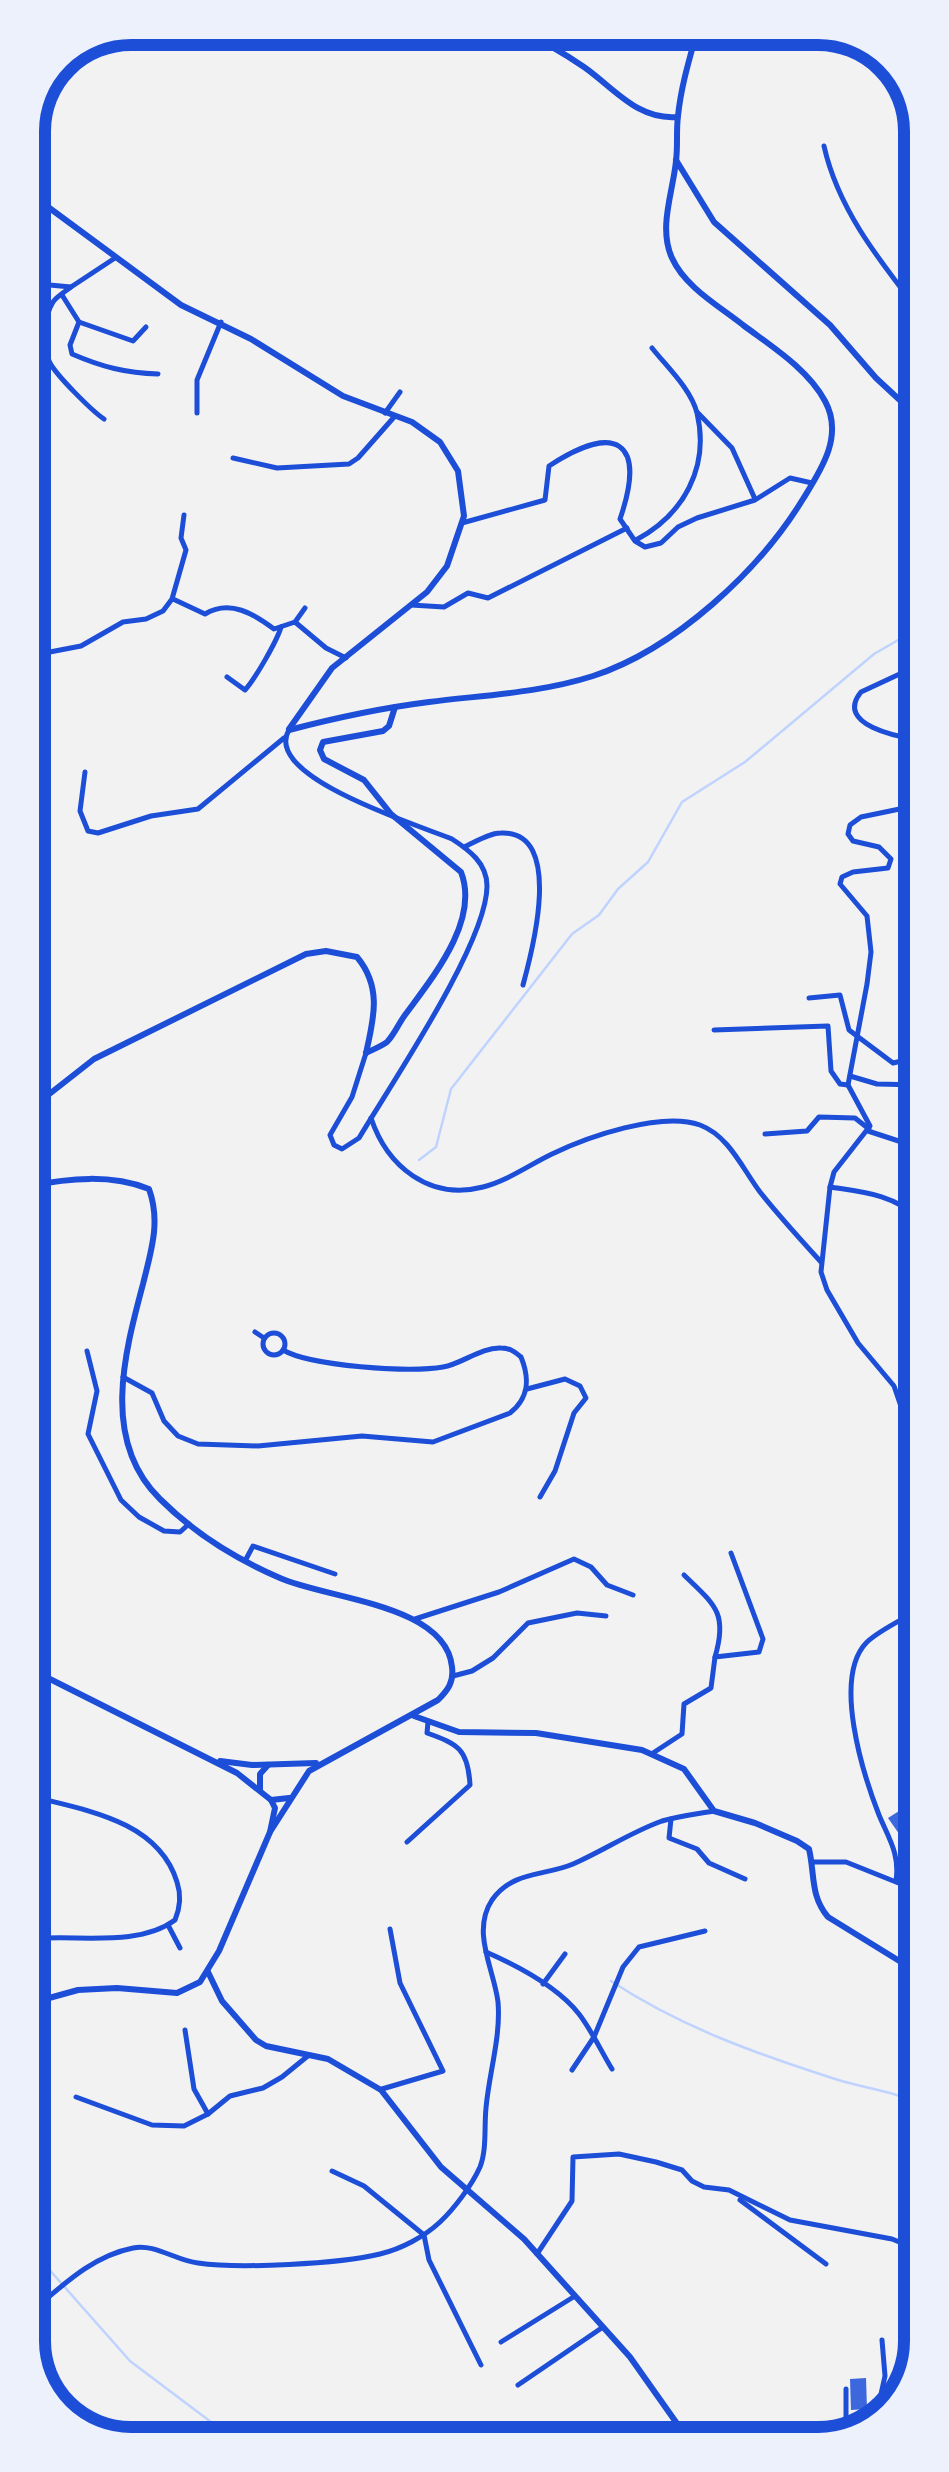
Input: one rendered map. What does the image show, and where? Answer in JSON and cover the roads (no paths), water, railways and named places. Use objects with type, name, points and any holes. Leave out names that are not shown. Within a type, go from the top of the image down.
[{"type":"street","points":[[546,45],[586,68],[647,114],[659,118],[678,116]]},
{"type":"street","points":[[286,734],[335,717],[540,689],[596,675],[628,660],[693,620],[760,557],[812,484],[830,449],[830,412],[823,397],[796,367],[695,288],[671,257],[667,210],[676,160],[678,116],[694,45]]},
{"type":"street","points":[[824,146],[828,164],[861,234],[904,291]]},
{"type":"street","points":[[676,160],[699,201],[722,229],[830,326],[904,404]]},
{"type":"street","points":[[45,205],[181,305],[221,322],[343,396],[412,422],[449,453],[458,471],[463,499],[462,523],[447,566],[426,592],[346,658],[321,682],[286,734],[198,809],[151,816],[98,833],[88,831],[80,811],[85,772]]},
{"type":"street","points":[[104,419],[86,406],[50,365],[46,328],[53,301],[118,256]]},
{"type":"street","points":[[45,285],[72,288]]},
{"type":"street","points":[[62,295],[79,322],[133,341],[146,327]]},
{"type":"street","points":[[79,322],[70,345],[72,354],[127,374],[158,374]]},
{"type":"street","points":[[196,414],[198,380],[221,322]]},
{"type":"street","points":[[652,348],[697,412],[732,448],[755,500]]},
{"type":"street","points":[[385,413],[400,392]]},
{"type":"street","points":[[635,541],[671,517],[692,482],[699,436],[697,412]]},
{"type":"street","points":[[233,458],[277,468],[348,464],[396,416]]},
{"type":"street","points":[[462,523],[545,500],[549,466],[594,442],[612,442],[621,448],[632,472],[632,484],[620,519],[635,541],[645,546],[661,544],[678,527],[755,500],[790,478],[812,484]]},
{"type":"street","points":[[45,653],[81,646],[122,622],[146,619],[163,611],[172,599],[186,550],[181,538],[184,515]]},
{"type":"street","points":[[411,605],[444,607],[468,594],[488,598],[627,528]]},
{"type":"street","points":[[172,599],[205,614],[213,608],[250,612],[274,629],[295,622],[305,608]]},
{"type":"street","points":[[295,622],[326,648],[346,658]]},
{"type":"street","points":[[227,677],[246,690],[282,626]]},
{"type":"street","points":[[904,672],[861,692],[855,707],[858,715],[877,732],[904,737]]},
{"type":"street","points":[[366,1053],[387,1042],[432,979],[461,922],[465,903],[466,885],[461,872],[391,814],[364,780],[324,759],[320,750],[323,742],[333,738],[383,731],[389,726],[395,707]]},
{"type":"street","points":[[45,1098],[94,1060],[306,954],[346,952],[357,957],[373,980],[375,1006],[352,1097],[330,1134],[334,1145],[342,1149],[359,1138],[464,960],[477,928],[487,886],[485,872],[464,847],[345,797],[308,774],[289,756],[286,734]]},
{"type":"street","points":[[869,1130],[865,1112],[848,1086],[871,952],[867,916],[840,884],[842,877],[853,872],[888,868],[891,860],[879,847],[853,842],[848,834],[850,825],[861,817],[904,808]]},
{"type":"street","points":[[464,847],[491,834],[504,833],[522,839],[535,858],[539,915],[523,985]]},
{"type":"street","points":[[808,998],[840,995],[847,1026],[893,1063],[904,1061]]},
{"type":"street","points":[[714,1030],[828,1026],[831,1071],[840,1084],[848,1086]]},
{"type":"street","points":[[850,1076],[877,1084],[904,1085]]},
{"type":"street","points":[[765,1134],[807,1131],[819,1117],[848,1116],[869,1130],[904,1142]]},
{"type":"street","points":[[371,1118],[387,1155],[398,1165],[430,1184],[467,1190],[501,1180],[554,1153],[604,1135],[657,1123],[693,1123],[724,1140],[760,1192],[821,1262]]},
{"type":"street","points":[[869,1130],[840,1162],[830,1188],[821,1262],[827,1290],[858,1342],[894,1386],[904,1415]]},
{"type":"street","points":[[45,1184],[126,1179],[149,1188],[155,1206],[156,1234],[124,1377],[122,1426],[130,1456],[156,1496],[189,1524],[287,1581],[416,1619],[446,1646],[453,1676],[438,1700],[309,1771],[270,1832],[208,1972],[192,1988],[177,1993],[117,1988],[78,1990],[45,1999]]},
{"type":"street","points":[[830,1188],[882,1195],[904,1206]]},
{"type":"street","points":[[255,1332],[264,1338]]},
{"type":"street","points":[[269,1333],[278,1333],[285,1340],[283,1350],[276,1355],[266,1353],[264,1338],[269,1333]]},
{"type":"street","points":[[124,1377],[152,1393],[164,1420],[178,1436],[211,1445],[258,1446],[376,1436],[433,1442],[510,1413],[527,1389],[521,1358],[506,1348],[491,1349],[443,1367],[417,1370],[306,1361],[283,1350]]},
{"type":"street","points":[[87,1351],[97,1390],[88,1434],[121,1500],[164,1531],[180,1532],[189,1524]]},
{"type":"street","points":[[527,1389],[564,1379],[580,1386],[586,1398],[574,1413],[554,1471],[540,1497]]},
{"type":"street","points":[[245,1560],[253,1546],[335,1574]]},
{"type":"street","points":[[715,1657],[759,1652],[763,1639],[731,1553]]},
{"type":"street","points":[[416,1619],[499,1592],[574,1559],[591,1567],[607,1585],[633,1596]]},
{"type":"street","points":[[653,1754],[682,1734],[684,1704],[711,1688],[722,1632],[719,1616],[684,1575]]},
{"type":"street","points":[[453,1676],[472,1671],[493,1658],[528,1623],[577,1614],[606,1616]]},
{"type":"street","points":[[896,1881],[897,1854],[871,1790],[850,1699],[852,1668],[867,1642],[904,1618]]},
{"type":"street","points":[[45,1676],[209,1758],[261,1790],[276,1808],[270,1832]]},
{"type":"street","points":[[413,1716],[459,1732],[536,1732],[586,1738],[653,1754],[684,1769],[714,1811]]},
{"type":"street","points":[[408,1842],[470,1784],[469,1764],[456,1744],[427,1733],[428,1722]]},
{"type":"street","points":[[209,1758],[268,1765],[324,1760]]},
{"type":"street","points":[[286,1764],[297,1775],[297,1786]]},
{"type":"street","points":[[261,1790],[260,1774],[268,1765]]},
{"type":"street","points":[[270,1800],[282,1801],[292,1796]]},
{"type":"street","points":[[45,1800],[98,1814],[140,1833],[172,1867],[179,1890],[178,1912],[168,1924],[150,1932],[80,1940],[45,1938]]},
{"type":"street","points":[[45,2300],[87,2266],[131,2248],[142,2247],[208,2264],[308,2261],[380,2254],[424,2235],[443,2220],[476,2176],[484,2154],[498,2022],[498,2000],[483,1940],[486,1916],[491,1902],[512,1882],[526,1875],[574,1864],[671,1819],[714,1811],[797,1840],[809,1849],[814,1895],[828,1917],[904,1965]]},
{"type":"street","points":[[671,1819],[669,1838],[697,1849],[709,1863],[745,1879]]},
{"type":"street","points":[[812,1862],[846,1862],[904,1885]]},
{"type":"street","points":[[168,1924],[180,1948]]},
{"type":"street","points":[[381,2090],[443,2071],[400,1983],[390,1929]]},
{"type":"street","points":[[572,2070],[594,2037],[623,1967],[639,1947],[705,1931]]},
{"type":"street","points":[[486,1952],[527,1970],[568,2002],[612,2069]]},
{"type":"street","points":[[542,1984],[565,1954]]},
{"type":"street","points":[[208,1972],[222,2001],[256,2040],[339,2064],[381,2090],[440,2167],[538,2254],[630,2357],[679,2427]]},
{"type":"street","points":[[185,2030],[194,2089],[208,2114]]},
{"type":"street","points":[[76,2097],[152,2125],[184,2126],[208,2114],[230,2096],[262,2088],[282,2077],[309,2055]]},
{"type":"street","points":[[538,2254],[572,2201],[574,2157],[618,2154],[682,2170],[704,2187],[729,2190],[790,2220],[904,2244]]},
{"type":"street","points":[[332,2171],[364,2186],[424,2235],[429,2260],[481,2365]]},
{"type":"street","points":[[729,2190],[760,2218],[826,2264]]},
{"type":"street","points":[[502,2342],[575,2296]]},
{"type":"street","points":[[518,2386],[603,2327]]},
{"type":"street","points":[[880,2401],[885,2376],[882,2340]]},
{"type":"street","points":[[846,2389],[846,2422]]},
{"type":"waterway","points":[[419,1160],[436,1147],[451,1089],[572,934],[599,915],[618,889],[648,862],[682,802],[745,762],[874,654],[904,637]]},
{"type":"waterway","points":[[611,1981],[663,2012],[718,2037],[904,2098]]},
{"type":"waterway","points":[[45,2265],[130,2361],[217,2427]]}]
